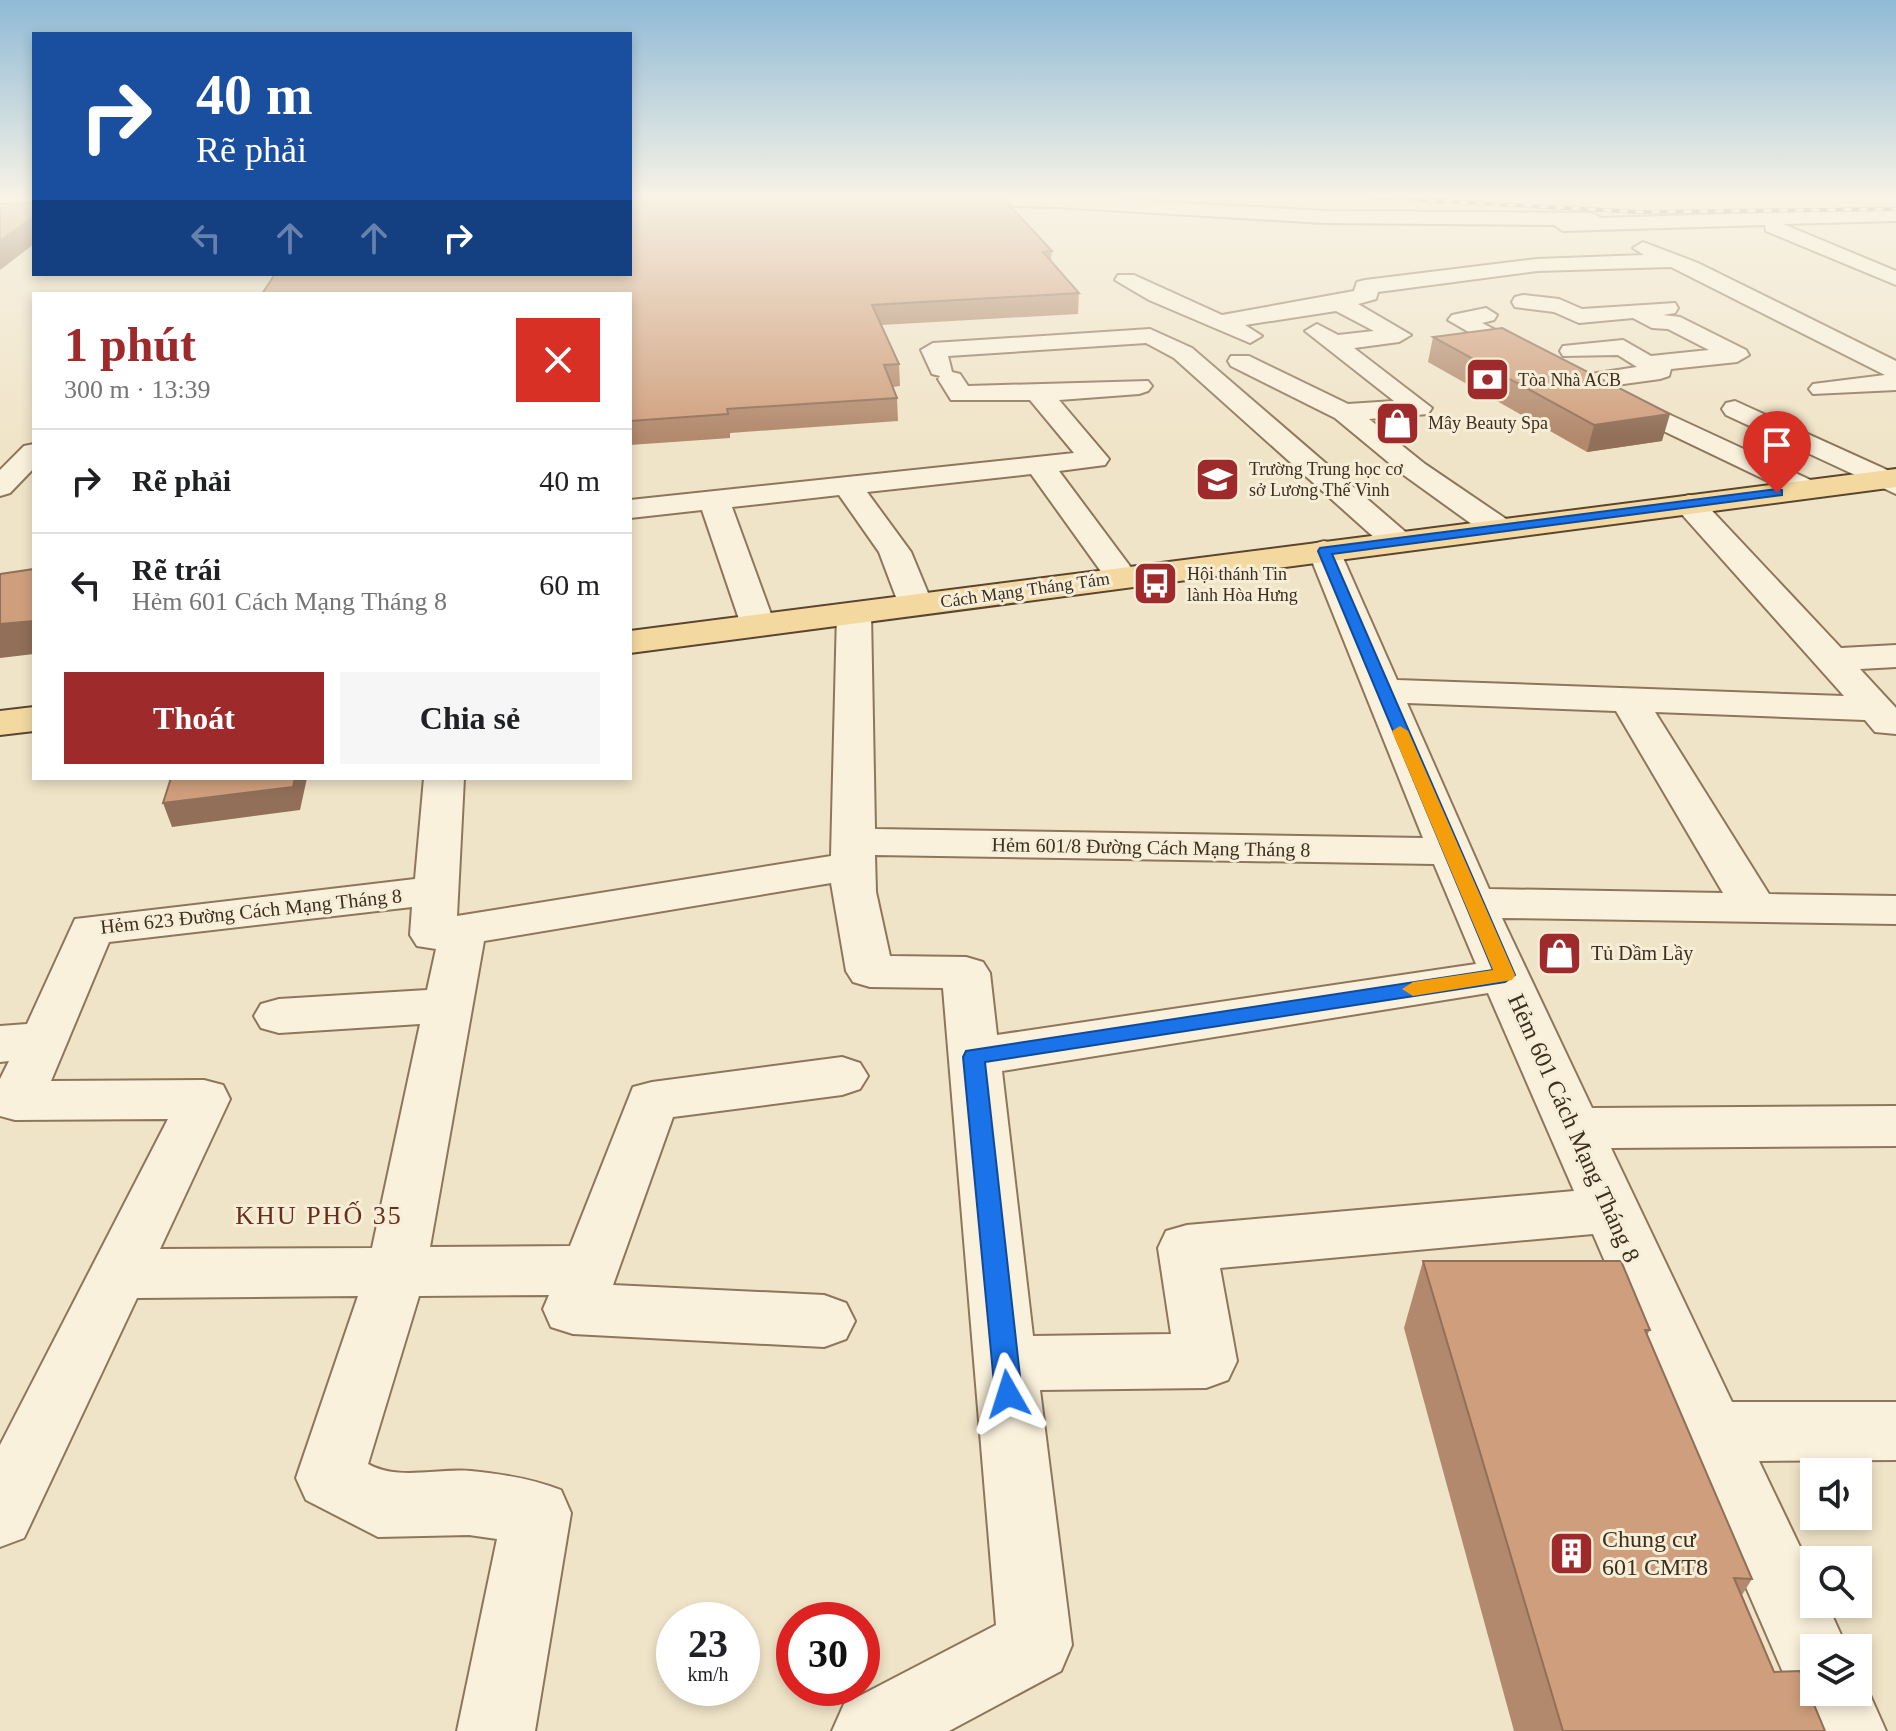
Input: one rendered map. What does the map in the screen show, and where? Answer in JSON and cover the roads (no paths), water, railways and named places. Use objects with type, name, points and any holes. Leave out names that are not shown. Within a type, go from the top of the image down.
[{"type":"main road","name":"Cách Mạng Tháng Tám","points":[[632,642],[1498,528],[1893,481]]},
{"type":"main road","points":[[0,723],[32,719]]},
{"type":"street","points":[[1224,321],[1339,303],[1368,293],[1363,289],[1449,277]]},
{"type":"street","points":[[1482,277],[1529,302],[1559,306],[1579,316],[1684,306]]},
{"type":"street","points":[[1707,277],[1896,371]]},
{"type":"street","points":[[1126,280],[1152,294],[1224,321],[1273,349],[1240,361],[1344,412],[1415,470],[1498,528]]},
{"type":"street","points":[[1713,301],[1753,298]]},
{"type":"street","points":[[1339,303],[1399,335]]},
{"type":"street","points":[[1572,351],[1623,347],[1647,354],[1737,355],[1637,311]]},
{"type":"street","points":[[1344,412],[1419,408],[1325,337],[1399,335],[1483,327],[1517,330]]},
{"type":"street","points":[[1483,327],[1532,358],[1807,489]]},
{"type":"street","points":[[1139,386],[1039,394],[1021,390],[960,394],[948,365],[1150,336],[1183,353],[1398,542]]},
{"type":"street","points":[[1787,343],[1834,340]]},
{"type":"street","points":[[1647,354],[1715,344],[1756,346]]},
{"type":"street","points":[[1580,382],[1660,371],[1647,354]]},
{"type":"street","points":[[1822,389],[1896,382]]},
{"type":"street","points":[[632,509],[1095,459],[1039,394]]},
{"type":"street","points":[[1735,409],[1893,481]]},
{"type":"street","points":[[0,487],[32,454]]},
{"type":"street","points":[[1039,465],[1122,577]]},
{"type":"street","points":[[847,485],[895,552],[916,605]]},
{"type":"street","points":[[714,500],[758,625]]},
{"type":"street","points":[[1689,504],[1834,659],[1886,720]]},
{"type":"street","name":"Hẻm 601 Cách Mạng Tháng 8","points":[[1324,551],[1472,903],[1803,1634]]},
{"type":"street","points":[[854,613],[853,892],[870,971],[966,973],[1035,1645],[871,1731]]},
{"type":"street","points":[[1834,659],[1896,656]]},
{"type":"street","points":[[1384,691],[1629,700],[1886,720]]},
{"type":"street","points":[[1629,700],[1755,908]]},
{"type":"street","points":[[444,780],[449,1005],[396,1273],[330,1478],[378,1505],[469,1503],[537,1513],[496,1731]]},
{"type":"street","name":"Hẻm 601/8 Đường Cách Mạng Tháng 8","points":[[743,884],[852,854],[1450,851]]},
{"type":"street","name":"Hẻm 623 Đường Cách Mạng Tháng 8","points":[[23,1042],[91,929],[449,910],[743,884]]},
{"type":"street","points":[[1472,903],[1896,910]]},
{"type":"street","points":[[974,1057],[1505,975]]},
{"type":"street","points":[[279,1016],[449,1005]]},
{"type":"street","points":[[0,1515],[204,1099],[15,1101],[23,1042]]},
{"type":"street","points":[[824,1321],[573,1309],[652,1101],[842,1076]]},
{"type":"street","points":[[1574,1128],[1896,1126]]},
{"type":"street","points":[[1005,1363],[1206,1361],[1187,1248],[1611,1210]]},
{"type":"street","points":[[118,1274],[590,1270]]},
{"type":"street","points":[[1712,1432],[1896,1431]]},
{"type":"street","points":[[1836,1706],[1847,1731]]},
{"type":"place","name":"Tòa Nhà ACB","points":[[1487,380]]},
{"type":"place","name":"Mây Beauty Spa","points":[[1397,423]]},
{"type":"place","name":"Trường Trung học cơ sở Lương Thế Vinh","points":[[1218,479]]},
{"type":"place","name":"Hội thánh Tin lành Hòa Hưng","points":[[1156,584]]},
{"type":"place","name":"Tủ Dầm Lầy","points":[[1560,953]]},
{"type":"place","name":"Chung cư 601 CMT8","points":[[1571,1553]]},
{"type":"district","name":"KHU PHỐ 35","points":[[319,1215]]}]
